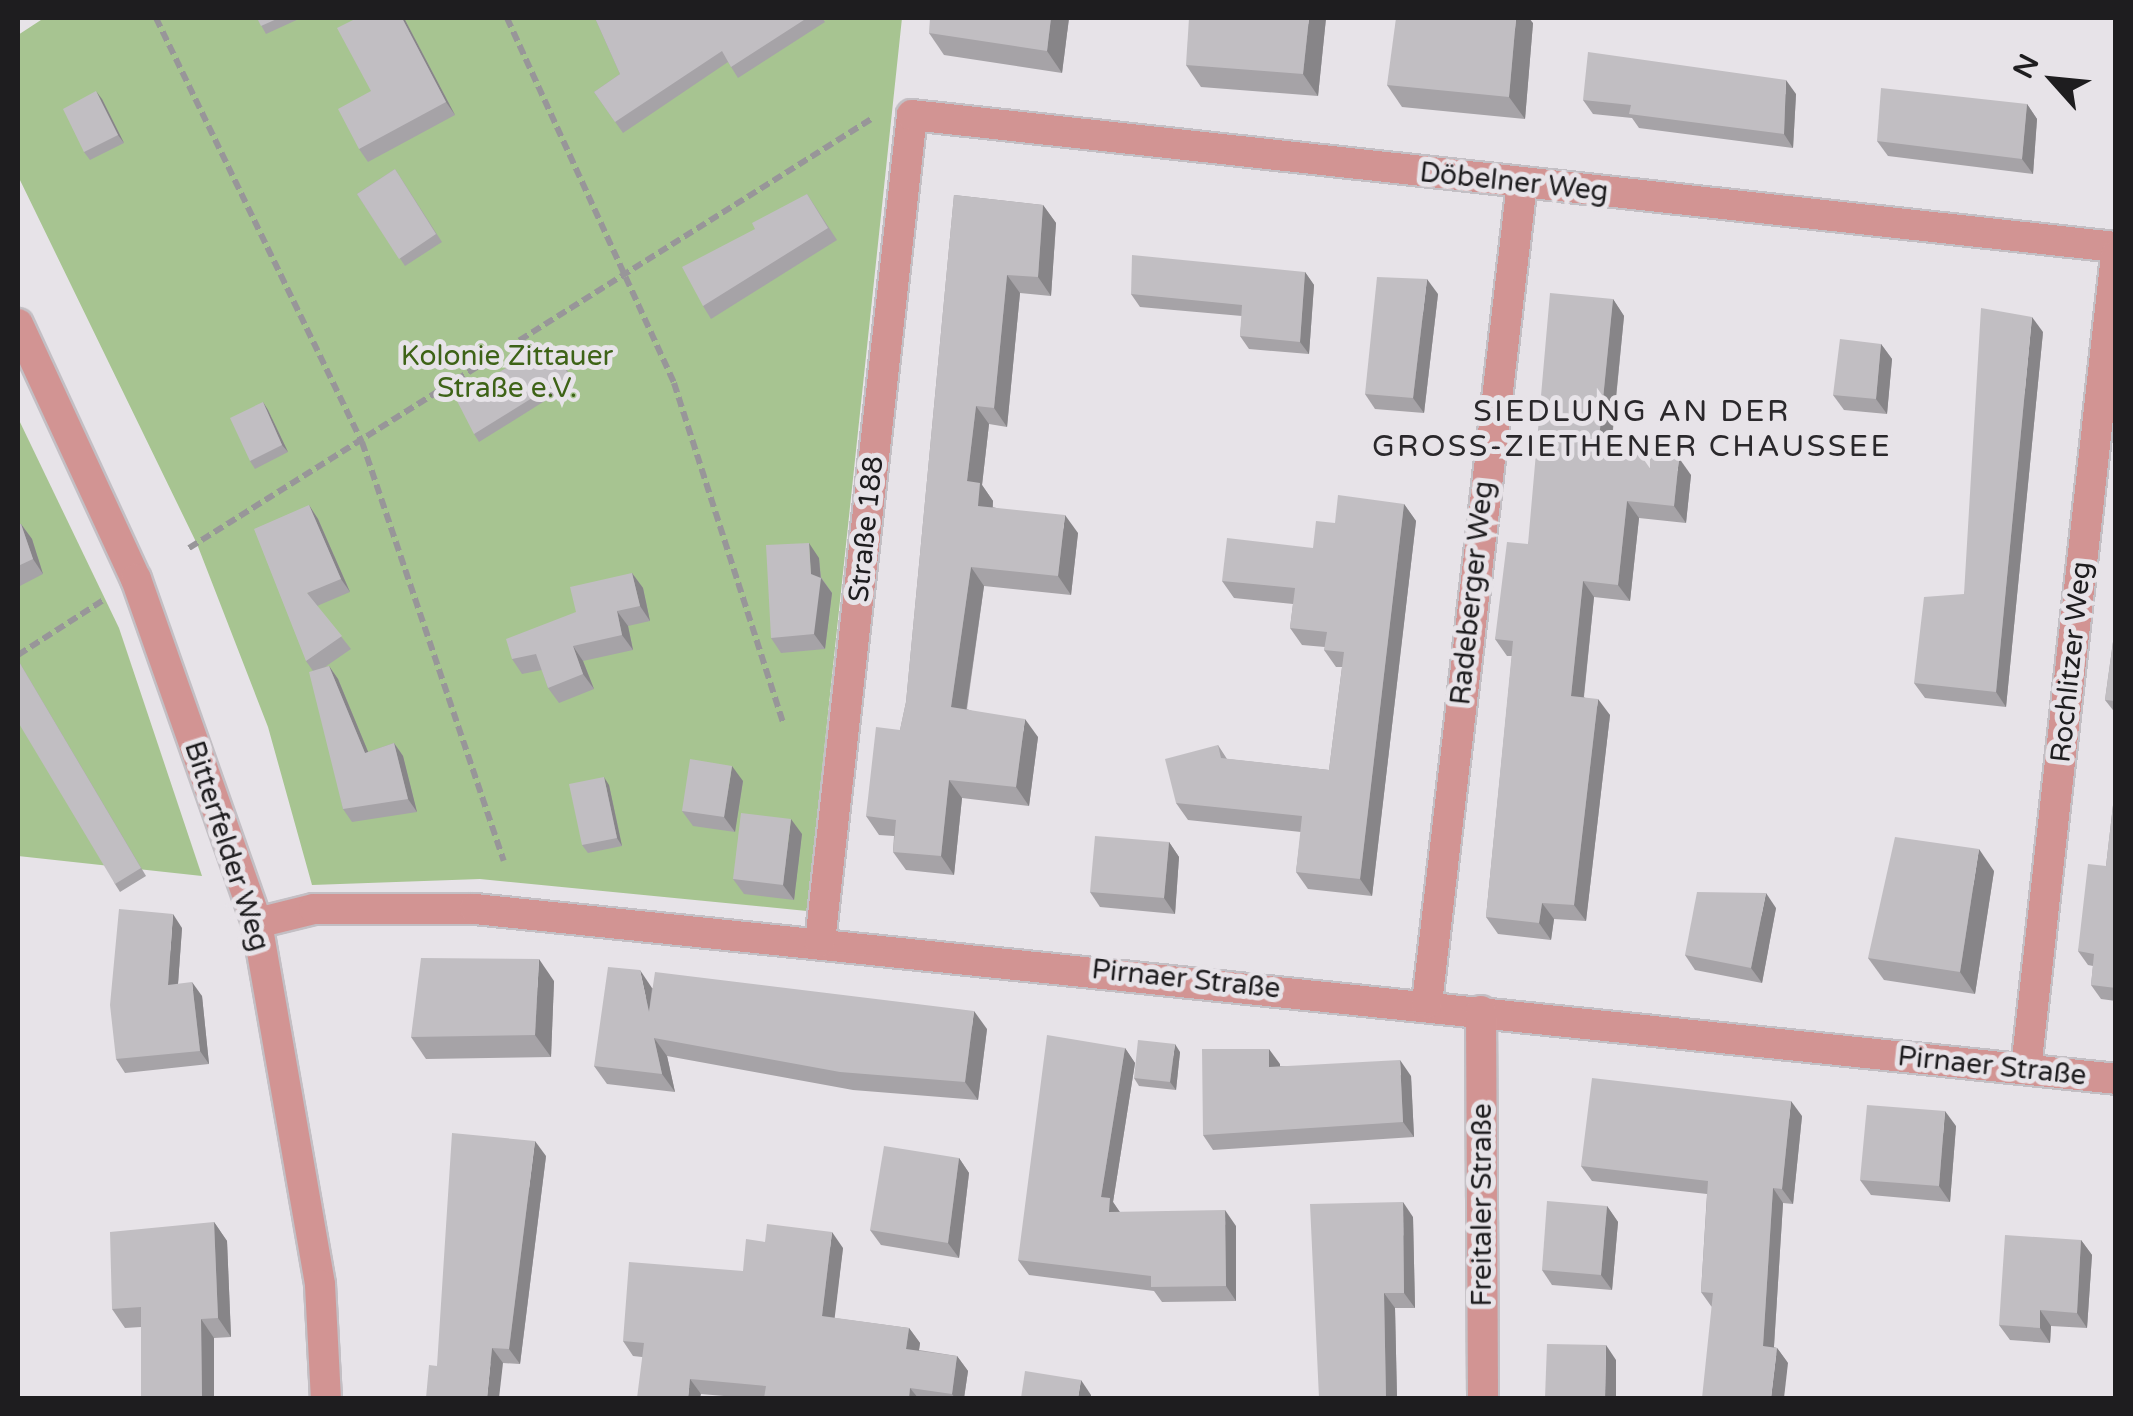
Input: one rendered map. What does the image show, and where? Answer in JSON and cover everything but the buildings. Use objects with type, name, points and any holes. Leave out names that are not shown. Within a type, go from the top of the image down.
[{"type":"street","name":"Döbelner Weg","points":[[912,115],[2116,246]]},
{"type":"street","name":"Straße 188","points":[[820,942],[912,115]]},
{"type":"street","name":"Radeberger Weg","points":[[1426,1003],[1522,183]]},
{"type":"street","name":"Rochlitzer Weg","points":[[2026,1069],[2116,255]]},
{"type":"street","name":"Bitterfelder Weg","points":[[18,324],[136,579],[257,923],[320,1285],[326,1398]]},
{"type":"street","name":"Pirnaer Straße","points":[[257,923],[314,909],[476,908],[1426,1003],[2116,1079]]},
{"type":"street","name":"Freitaler Straße","points":[[1481,1012],[1482,1398]]},
{"type":"path","points":[[156,18],[362,442],[504,861]]},
{"type":"path","points":[[507,18],[627,269],[756,621],[783,723]]},
{"type":"path","points":[[189,548],[362,442],[627,269],[873,118],[912,115]]},
{"type":"path","points":[[18,655],[112,594]]},
{"type":"green space","name":"Kolonie Zittauer Straße e.V.","points":[[44,18],[902,18],[807,911],[480,879],[312,885],[268,727],[197,544],[18,176],[18,35]]},
{"type":"green space","points":[[18,418],[119,628],[202,876],[18,856]]},
{"type":"district","name":"SIEDLUNG AN DER GROSS-ZIETHENER CHAUSSEE","points":[[1632,429]]}]
